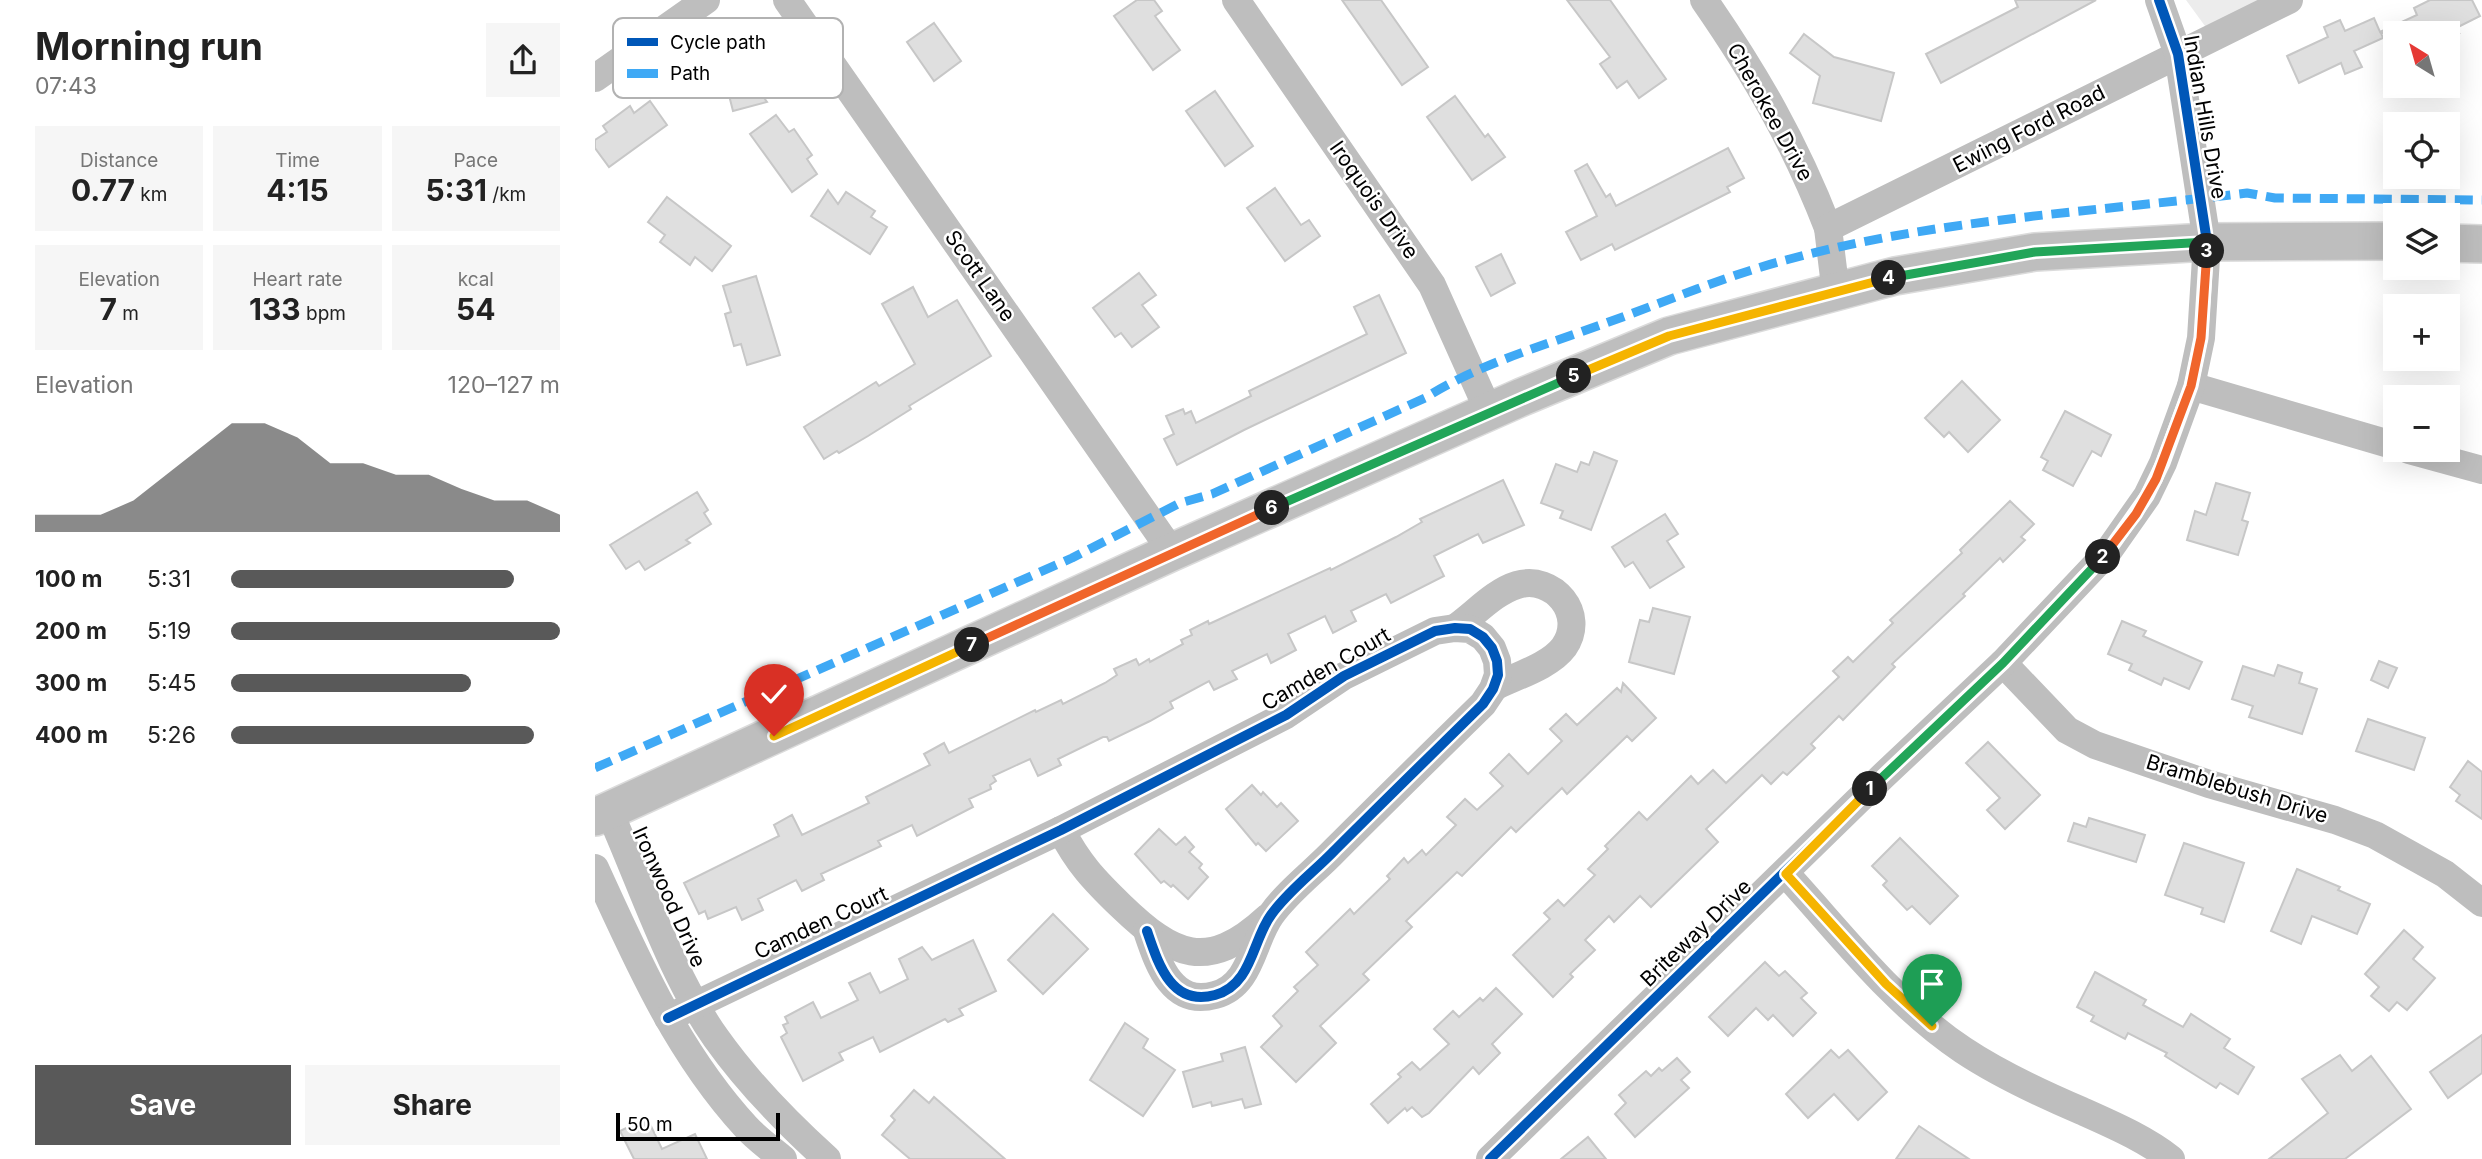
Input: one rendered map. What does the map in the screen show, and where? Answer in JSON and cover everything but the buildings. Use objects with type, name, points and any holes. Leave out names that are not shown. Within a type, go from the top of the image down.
[{"type":"main road","points":[[602,814],[1172,552],[1669,336],[1836,294],[1895,276],[2035,252],[2207,242],[2383,241]]},
{"type":"main road","points":[[2460,243],[2482,244]]},
{"type":"street","points":[[680,18],[706,0]]},
{"type":"street","name":"Scott Lane","points":[[787,0],[800,18]]},
{"type":"street","name":"Iroquois Drive","points":[[1236,0],[1433,285],[1489,412]]},
{"type":"street","name":"Cherokee Drive","points":[[1704,0],[1749,64],[1768,98],[1805,169],[1828,228]]},
{"type":"street","name":"Indian Hills Drive","points":[[2159,0],[2178,54],[2207,242]]},
{"type":"street","name":"Ewing Ford Road","points":[[1828,228],[2289,0]]},
{"type":"street","points":[[595,78],[613,65]]},
{"type":"street","name":"Scott Lane","points":[[843,80],[1172,552]]},
{"type":"street","points":[[1828,228],[1836,294]]},
{"type":"street","name":"Briteway Drive","points":[[1490,1159],[1786,874],[1883,776],[2003,663],[2107,553],[2136,514],[2163,463],[2191,386],[2201,338],[2207,242]]},
{"type":"street","points":[[2191,386],[2383,442]]},
{"type":"street","points":[[2453,462],[2482,470]]},
{"type":"street","points":[[1455,628],[1495,597],[1518,584],[1544,585],[1564,600],[1570,610],[1572,623],[1566,645],[1549,659],[1494,687]]},
{"type":"street","points":[[1061,830],[1081,865],[1147,931],[1175,948],[1206,952],[1236,942],[1271,914],[1483,704],[1494,687],[1498,667],[1492,648],[1476,632],[1455,628]]},
{"type":"street","name":"Camden Court","points":[[668,1018],[1061,830],[1286,715],[1344,676],[1436,631],[1455,628]]},
{"type":"street","name":"Bramblebush Drive","points":[[2003,663],[2067,730],[2095,745],[2209,784],[2375,835],[2445,874],[2482,903]]},
{"type":"street","name":"Ironwood Drive","points":[[602,814],[696,1004],[715,1036],[760,1093],[827,1159]]},
{"type":"street","points":[[595,868],[642,972],[690,1056],[740,1120],[783,1159]]},
{"type":"street","points":[[1786,874],[1886,984],[1932,1026],[1964,1050],[2077,1109],[2142,1138],[2171,1159]]},
{"type":"street","points":[[1147,931],[1161,970],[1170,983],[1189,995],[1212,996],[1226,990],[1243,975],[1271,914]]},
{"type":"shaded area","points":[[2186,0],[2291,0],[2213,37]]},
{"type":"marked path","points":[[595,768],[1072,558],[1180,503],[1212,494],[1425,398],[1491,365],[1763,266],[1843,246],[1957,226],[2247,193],[2275,198],[2482,200]]},
{"type":"cycle path","points":[[1490,1159],[1883,776],[2003,663],[2107,553],[2147,496],[2163,463],[2191,386],[2201,338],[2207,242],[2178,54],[2159,0]]},
{"type":"cycle path","points":[[668,1018],[1061,830],[1286,715],[1344,676],[1435,631],[1470,629],[1483,637],[1492,648],[1498,675],[1483,704],[1293,889],[1271,915],[1237,982],[1215,995],[1187,995],[1169,980],[1147,931]]},
{"type":"route","points":[[774,736],[1172,552],[1522,397],[1669,336],[1836,294],[1895,276],[2035,252],[2207,242],[2201,338],[2191,386],[2163,463],[2136,514],[2107,553],[2003,663],[1883,776],[1786,874],[1886,984],[1932,1026]]}]
